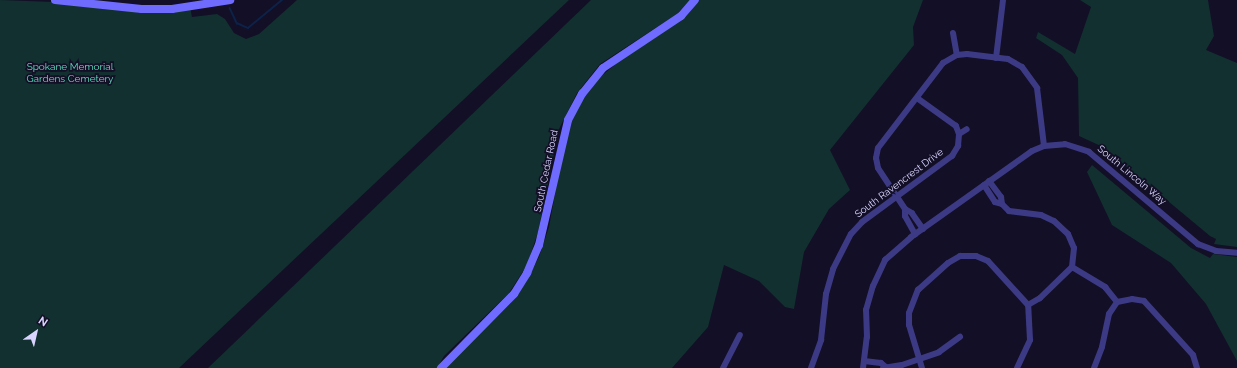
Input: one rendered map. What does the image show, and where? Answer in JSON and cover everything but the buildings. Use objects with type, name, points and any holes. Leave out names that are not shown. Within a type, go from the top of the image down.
[{"type":"street","points":[[55,0],[172,9],[230,0]]},
{"type":"street","name":"South Cedar Road","points":[[441,368],[514,294],[527,273],[539,245],[568,120],[582,94],[603,68],[681,16],[695,0]]},
{"type":"street","points":[[996,58],[1003,0]]},
{"type":"street","points":[[953,32],[957,55]]},
{"type":"street","points":[[923,229],[912,213],[905,208],[878,168],[878,148],[943,63],[957,55],[1008,60],[1022,68],[1037,88],[1044,146]]},
{"type":"street","points":[[917,98],[956,126],[959,134],[967,129]]},
{"type":"street","name":"South Ravencrest Drive","points":[[811,368],[821,340],[826,294],[842,250],[862,222],[952,156],[958,146],[959,134]]},
{"type":"street","name":"South Lincoln Way","points":[[863,368],[866,310],[873,286],[885,260],[915,234],[1032,151],[1044,146],[1065,144],[1089,152],[1198,244],[1216,251],[1237,253]]},
{"type":"street","points":[[987,183],[1001,197],[1002,204],[1009,211],[1041,215],[1054,221],[1068,234],[1074,248],[1072,267],[1040,298],[1028,305]]},
{"type":"street","points":[[905,208],[905,216],[915,234]]},
{"type":"street","points":[[922,368],[909,325],[912,301],[918,290],[948,262],[960,256],[976,256],[988,261],[1028,305],[1030,340],[1018,368]]},
{"type":"street","points":[[1072,267],[1105,287],[1117,302]]},
{"type":"street","points":[[1094,368],[1102,347],[1109,314],[1117,302],[1132,299],[1144,301],[1192,355],[1197,368]]},
{"type":"street","points":[[723,368],[740,335]]},
{"type":"street","points":[[864,361],[881,364],[884,367],[919,360],[939,352],[960,336]]},
{"type":"green space","name":"Spokane Memorial Gardens Cemetery","points":[[0,0],[190,7],[192,17],[217,14],[225,19],[234,33],[246,39],[259,34],[297,0],[569,0],[179,368],[0,368]]},
{"type":"green space","points":[[591,0],[690,0],[677,14],[600,64],[577,93],[559,129],[538,232],[527,265],[509,293],[444,356],[437,368],[208,368]]},
{"type":"green space","points":[[699,0],[923,0],[913,27],[914,45],[830,150],[850,190],[829,209],[804,252],[794,309],[785,307],[759,281],[724,265],[708,327],[672,368],[445,368],[510,304],[526,282],[539,257],[549,227],[566,133],[579,104],[599,78],[628,54],[678,22]]},
{"type":"green space","points":[[1080,0],[1208,0],[1214,36],[1206,50],[1237,63],[1237,247],[1214,244],[1216,239],[1210,236],[1103,147],[1079,136],[1078,78],[1062,55],[1036,38],[1038,32],[1075,54],[1091,7]]},
{"type":"green space","points":[[1092,165],[1191,248],[1210,258],[1213,254],[1237,257],[1237,361],[1206,304],[1171,263],[1112,225],[1087,172]]},
{"type":"waterway","points":[[230,8],[237,23],[248,28],[282,0]]}]
